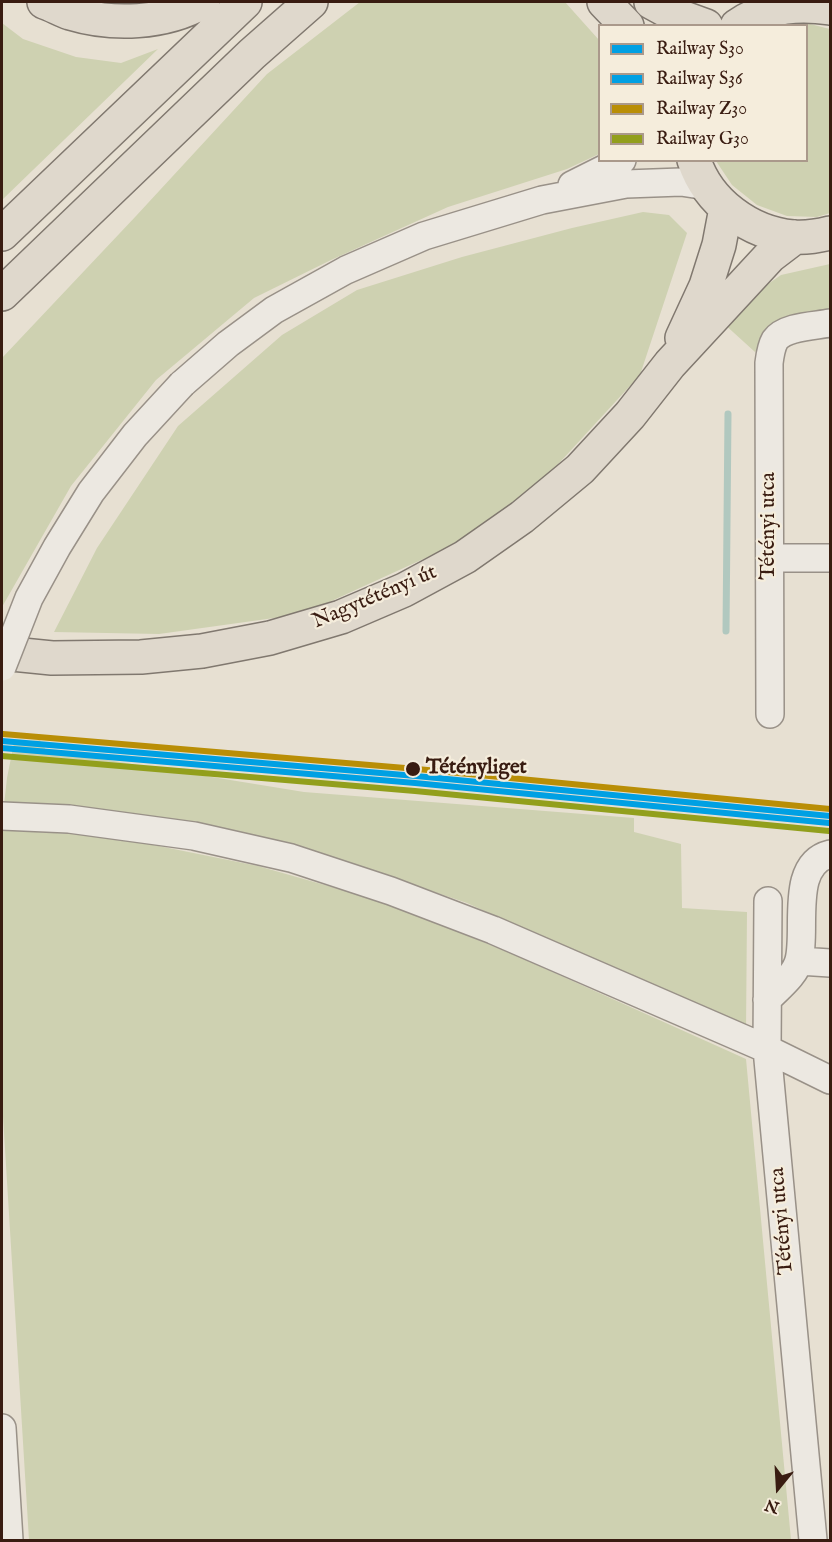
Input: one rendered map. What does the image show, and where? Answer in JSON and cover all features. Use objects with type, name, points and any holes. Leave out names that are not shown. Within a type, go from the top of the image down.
[{"type":"main road","points":[[44,2],[70,13],[100,20],[132,21],[168,16],[203,2]]},
{"type":"main road","points":[[2,234],[245,2]]},
{"type":"main road","points":[[2,294],[252,54],[311,2]]},
{"type":"main road","points":[[604,2],[625,24]]},
{"type":"main road","points":[[651,2],[673,14],[700,24]]},
{"type":"main road","points":[[740,24],[766,11],[788,6],[811,5],[831,8]]},
{"type":"main road","points":[[709,185],[741,220],[758,228],[795,237],[831,233]]},
{"type":"main road","name":"Nagytétényi út","points":[[670,364],[706,286],[718,245],[709,185]]},
{"type":"main road","name":"Nagytétényi út","points":[[2,653],[52,658],[130,657],[202,651],[270,638],[341,617],[405,590],[465,557],[522,517],[580,469],[630,415],[670,364],[770,256],[795,237]]},
{"type":"street","points":[[542,200],[618,162]]},
{"type":"street","points":[[2,667],[29,598],[91,492],[135,435],[182,384],[228,344],[274,310],[346,270],[424,236],[542,200],[626,184],[681,182],[709,185]]},
{"type":"street","name":"Tétényi utca","points":[[770,714],[769,363],[771,347],[783,332],[831,323]]},
{"type":"street","points":[[770,558],[831,558]]},
{"type":"street","points":[[2,816],[69,819],[183,834],[291,858],[391,891],[493,930],[767,1049],[831,1080]]},
{"type":"street","points":[[767,1000],[790,977],[799,961],[803,889],[810,868],[823,856],[831,854]]},
{"type":"street","name":"Tétényi utca","points":[[768,901],[767,1049],[813,1540]]},
{"type":"street","points":[[799,961],[831,963]]},
{"type":"street","points":[[2,1428],[9,1540]]},
{"type":"green space","points":[[360,2],[565,2],[598,39],[598,154],[567,169],[448,207],[254,298],[156,380],[71,486],[2,607],[2,358],[267,74]]},
{"type":"green space","points":[[2,23],[23,39],[76,57],[121,63],[158,49],[2,200]]},
{"type":"green space","points":[[808,24],[830,29],[830,213],[817,217],[787,216],[757,205],[732,185],[717,162],[808,162]]},
{"type":"green space","points":[[643,212],[669,215],[687,233],[640,375],[550,473],[467,539],[303,614],[159,634],[54,632],[97,548],[178,426],[282,335],[357,290],[462,257]]},
{"type":"green space","points":[[830,264],[830,315],[783,322],[755,352],[722,322],[748,298],[781,275]]},
{"type":"green space","points":[[40,740],[46,750],[304,792],[634,818],[634,832],[681,844],[682,908],[747,912],[746,1031],[467,903],[346,862],[203,824],[4,805],[14,743]]},
{"type":"green space","points":[[2,830],[109,836],[258,866],[388,903],[517,956],[746,1059],[791,1540],[29,1540],[2,1100]]},
{"type":"waterway","points":[[726,631],[728,414]]},
{"type":"rail line","name":"Z30","points":[[3,734],[417,769],[830,809]]},
{"type":"rail line","name":"S30","points":[[2,741],[416,776],[830,816]]},
{"type":"rail line","name":"S36","points":[[2,748],[415,783],[829,823]]},
{"type":"rail line","name":"G30","points":[[2,756],[415,791],[829,831]]},
{"type":"place","name":"Tétényliget","points":[[413,769]]}]
